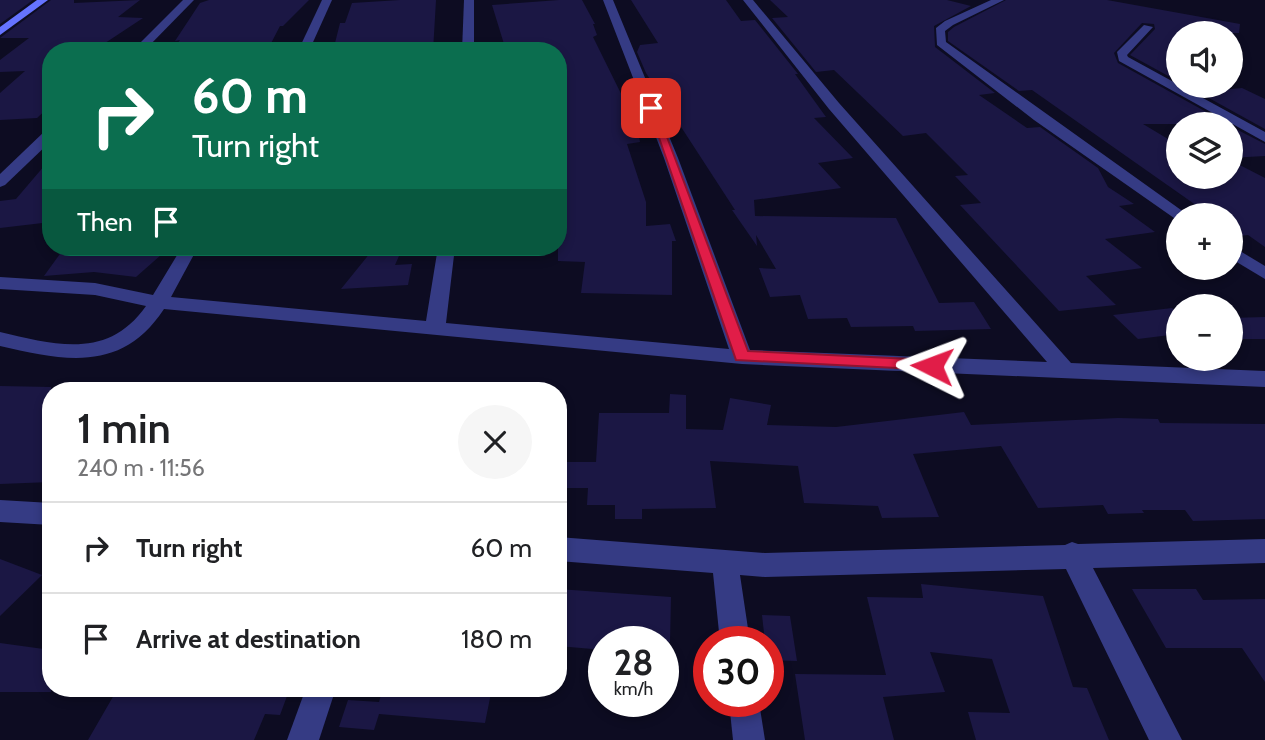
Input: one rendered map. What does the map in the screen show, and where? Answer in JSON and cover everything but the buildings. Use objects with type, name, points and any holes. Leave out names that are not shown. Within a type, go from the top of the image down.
[{"type":"street","points":[[0,32],[43,0]]},
{"type":"street","points":[[146,42],[189,0]]},
{"type":"street","points":[[307,42],[327,0]]},
{"type":"street","points":[[468,42],[469,0]]},
{"type":"street","points":[[608,0],[671,158],[742,356]]},
{"type":"street","points":[[748,0],[834,107],[1067,372]]},
{"type":"street","points":[[999,0],[949,23],[940,30],[941,43],[1039,117],[1166,205]]},
{"type":"street","points":[[1148,27],[1121,54],[1123,60],[1265,138]]},
{"type":"street","points":[[0,182],[42,142]]},
{"type":"street","points":[[0,339],[72,353],[98,352],[121,343],[143,324],[184,256]]},
{"type":"street","points":[[435,330],[446,256]]},
{"type":"street","points":[[1243,259],[1265,274]]},
{"type":"street","points":[[0,283],[95,289],[156,302],[435,330],[742,356],[1265,379]]},
{"type":"street","points":[[0,511],[42,513]]},
{"type":"street","points":[[567,550],[765,565],[1072,554],[1265,551]]},
{"type":"street","points":[[1072,554],[1166,740]]},
{"type":"street","points":[[724,563],[734,626]]},
{"type":"street","points":[[303,740],[318,697]]},
{"type":"street","points":[[746,717],[749,740]]},
{"type":"route","points":[[651,108],[742,356],[932,366]]}]
